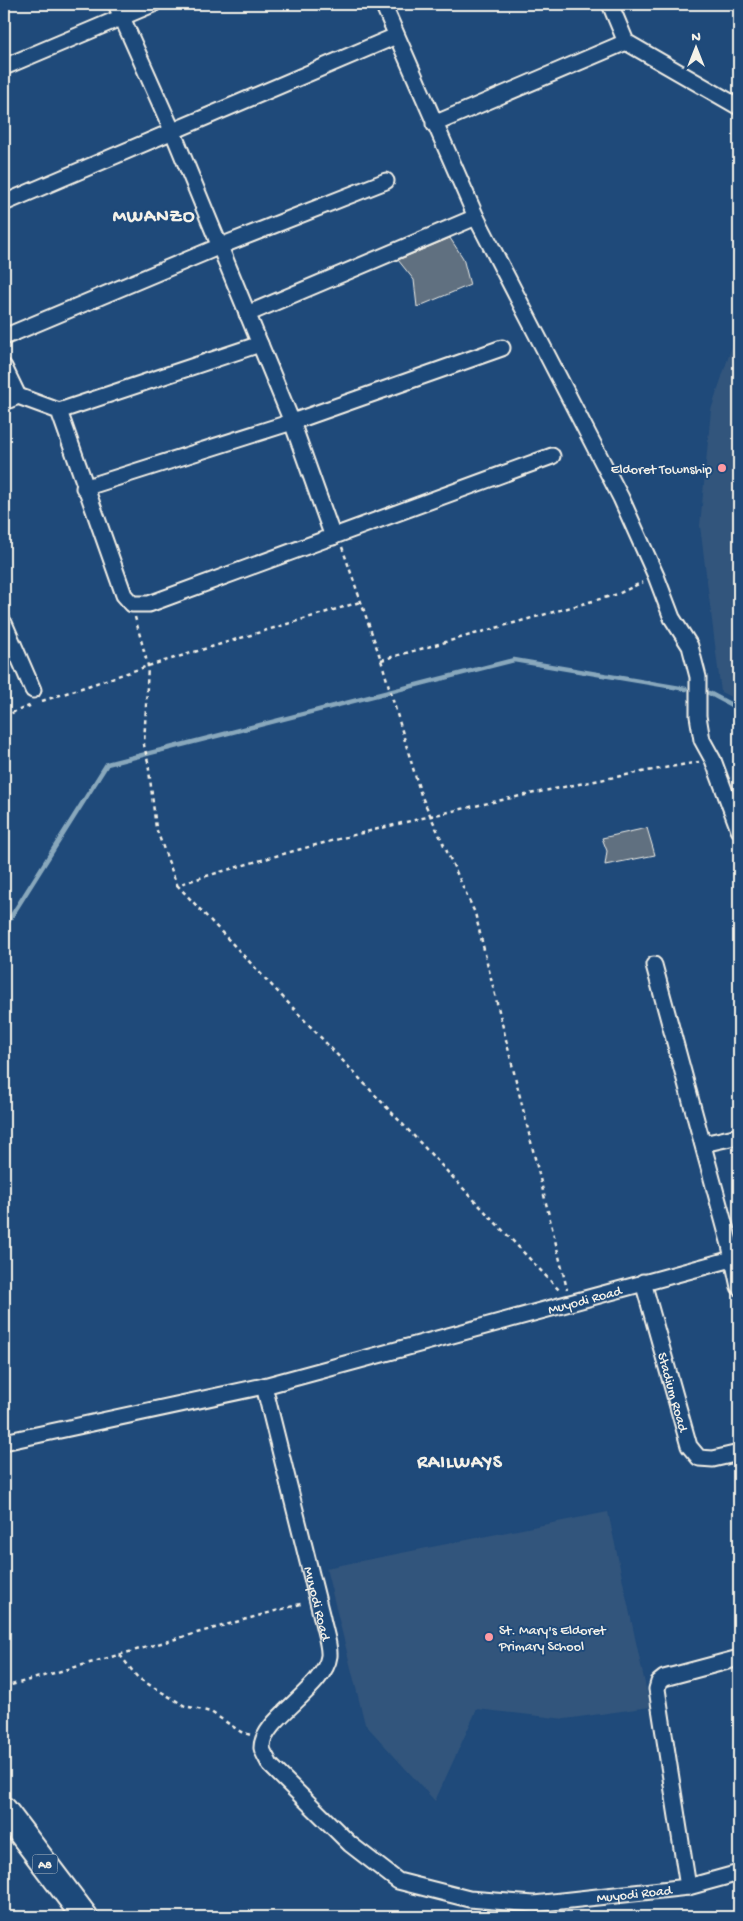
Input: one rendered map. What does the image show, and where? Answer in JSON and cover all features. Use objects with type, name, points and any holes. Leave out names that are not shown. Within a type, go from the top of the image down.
[{"type":"highway","name":"A8","points":[[4,1810],[85,1917]]},
{"type":"street","points":[[4,67],[119,10],[153,4]]},
{"type":"street","points":[[383,4],[476,217],[621,498],[656,576],[672,618],[690,646],[698,677],[698,716],[702,740],[713,760],[739,830]]},
{"type":"street","points":[[610,4],[626,42],[739,107]]},
{"type":"street","points":[[119,10],[172,130],[218,247],[292,422],[336,536]]},
{"type":"street","points":[[4,203],[396,36]]},
{"type":"street","points":[[434,124],[626,42]]},
{"type":"street","points":[[4,337],[218,247],[386,181]]},
{"type":"street","points":[[247,314],[476,217]]},
{"type":"street","points":[[4,402],[18,396],[59,411],[260,344]]},
{"type":"street","points":[[84,488],[292,422],[502,348]]},
{"type":"street","points":[[4,367],[18,396]]},
{"type":"street","points":[[59,411],[84,488],[124,595],[132,604],[149,604],[552,456]]},
{"type":"street","points":[[4,623],[32,690]]},
{"type":"street","points":[[654,965],[734,1249],[739,1287]]},
{"type":"street","points":[[704,1144],[739,1136]]},
{"type":"street","name":"Muyodi Road","points":[[734,1249],[643,1282],[571,1303],[264,1386],[317,1599],[329,1656],[318,1678],[274,1724],[264,1738],[262,1749],[270,1765],[350,1844],[398,1881],[469,1899],[534,1904],[688,1887],[739,1873]]},
{"type":"street","name":"Stadium Road","points":[[643,1282],[688,1446],[699,1458],[713,1459],[739,1453]]},
{"type":"street","points":[[4,1442],[264,1386]]},
{"type":"street","points":[[688,1887],[657,1689],[659,1682],[664,1678],[739,1658]]},
{"type":"path","points":[[336,536],[381,660],[421,795],[475,913],[571,1303]]},
{"type":"path","points":[[381,660],[618,594],[656,576]]},
{"type":"path","points":[[4,716],[76,689],[360,602]]},
{"type":"path","points":[[132,604],[148,666],[144,745],[148,762],[156,828],[177,885],[571,1303]]},
{"type":"path","points":[[177,885],[255,861],[430,815],[527,793],[713,760]]},
{"type":"path","points":[[4,1687],[317,1599]]},
{"type":"path","points":[[120,1654],[138,1678],[185,1706],[211,1712],[241,1732],[264,1738]]},
{"type":"shaded area","name":"Eldoret Township","points":[[739,325],[739,701],[721,692],[700,526],[711,410]]},
{"type":"shaded area","name":"St. Mary's Eldoret Primary School","points":[[608,1512],[650,1707],[565,1719],[477,1709],[435,1801],[365,1724],[326,1568]]},
{"type":"building","points":[[450,238],[463,258],[470,285],[417,307],[414,280],[398,260]]},
{"type":"building","points":[[647,828],[655,855],[605,865],[607,851],[602,838]]},
{"type":"waterway","points":[[4,928],[107,764],[514,660],[686,689]]},
{"type":"waterway","points":[[709,693],[739,709]]},
{"type":"place","name":"Eldoret Township","points":[[722,468]]},
{"type":"place","name":"St. Mary's Eldoret Primary School","points":[[489,1637]]},
{"type":"district","name":"MWANZO","points":[[154,214]]},
{"type":"district","name":"RAILWAYS","points":[[460,1460]]}]
